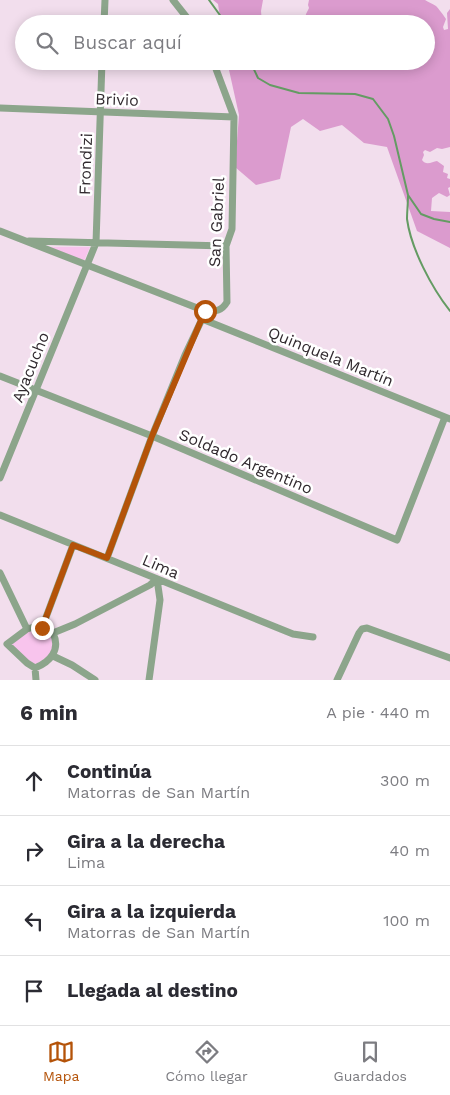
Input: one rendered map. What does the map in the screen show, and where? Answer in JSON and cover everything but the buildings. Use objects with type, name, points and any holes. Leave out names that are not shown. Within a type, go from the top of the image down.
[{"type":"street","points":[[104,0],[104,15]]},
{"type":"street","points":[[173,0],[185,15]]},
{"type":"street","name":"Frondizi","points":[[86,265],[96,243],[102,70]]},
{"type":"street","points":[[216,70],[234,117]]},
{"type":"street","name":"Brivio","points":[[0,108],[234,117]]},
{"type":"street","name":"San Gabriel","points":[[205,311],[218,312],[224,308],[227,302],[226,246],[232,229],[234,117]]},
{"type":"street","points":[[0,231],[205,311],[152,436],[107,558]]},
{"type":"street","points":[[24,241],[226,246]]},
{"type":"street","name":"Ayacucho","points":[[0,478],[86,265]]},
{"type":"street","name":"Quinquela Martín","points":[[202,319],[447,418]]},
{"type":"street","name":"Soldado Argentino","points":[[0,376],[152,436],[397,540],[447,418]]},
{"type":"street","name":"Lima","points":[[0,515],[292,634],[313,637]]},
{"type":"street","points":[[42,628],[73,545]]},
{"type":"street","points":[[0,573],[27,629]]},
{"type":"street","points":[[35,668],[4,644],[27,629],[42,628],[53,633],[75,624],[150,585],[157,579]]},
{"type":"street","points":[[150,680],[160,600],[157,579]]},
{"type":"street","points":[[337,680],[358,633],[362,629],[372,628],[450,658]]},
{"type":"street","points":[[35,668],[53,656],[56,643],[53,633]]},
{"type":"street","points":[[53,656],[72,665],[95,680]]},
{"type":"street","points":[[35,668],[36,680]]},
{"type":"shaded area","points":[[213,0],[263,0],[261,15],[220,15],[218,4]]},
{"type":"shaded area","points":[[309,0],[425,0],[436,6],[446,19],[443,27],[444,30],[448,29],[447,13],[450,9],[450,147],[437,148],[430,152],[425,150],[422,160],[427,163],[437,161],[444,166],[443,172],[448,174],[447,178],[450,179],[450,187],[448,188],[450,195],[447,197],[439,193],[432,198],[431,211],[450,212],[450,248],[417,231],[387,147],[364,143],[342,125],[320,131],[303,119],[291,127],[280,179],[256,185],[235,167],[239,115],[229,70],[435,70],[435,15],[306,15],[309,8]]},
{"type":"shaded area","points":[[49,247],[90,247],[84,261]]},
{"type":"shaded area","points":[[40,630],[51,636],[53,645],[50,655],[36,664],[32,664],[12,645],[12,642],[25,633]]},
{"type":"waterway","points":[[209,0],[220,15]]},
{"type":"waterway","points":[[254,70],[258,78],[270,85],[299,93],[355,94],[373,99],[388,119],[408,195],[421,214],[450,222]]},
{"type":"waterway","points":[[408,196],[407,219],[413,243],[430,280],[450,311]]},
{"type":"route","points":[[42,628],[73,545],[107,558],[152,436],[205,311]]}]
